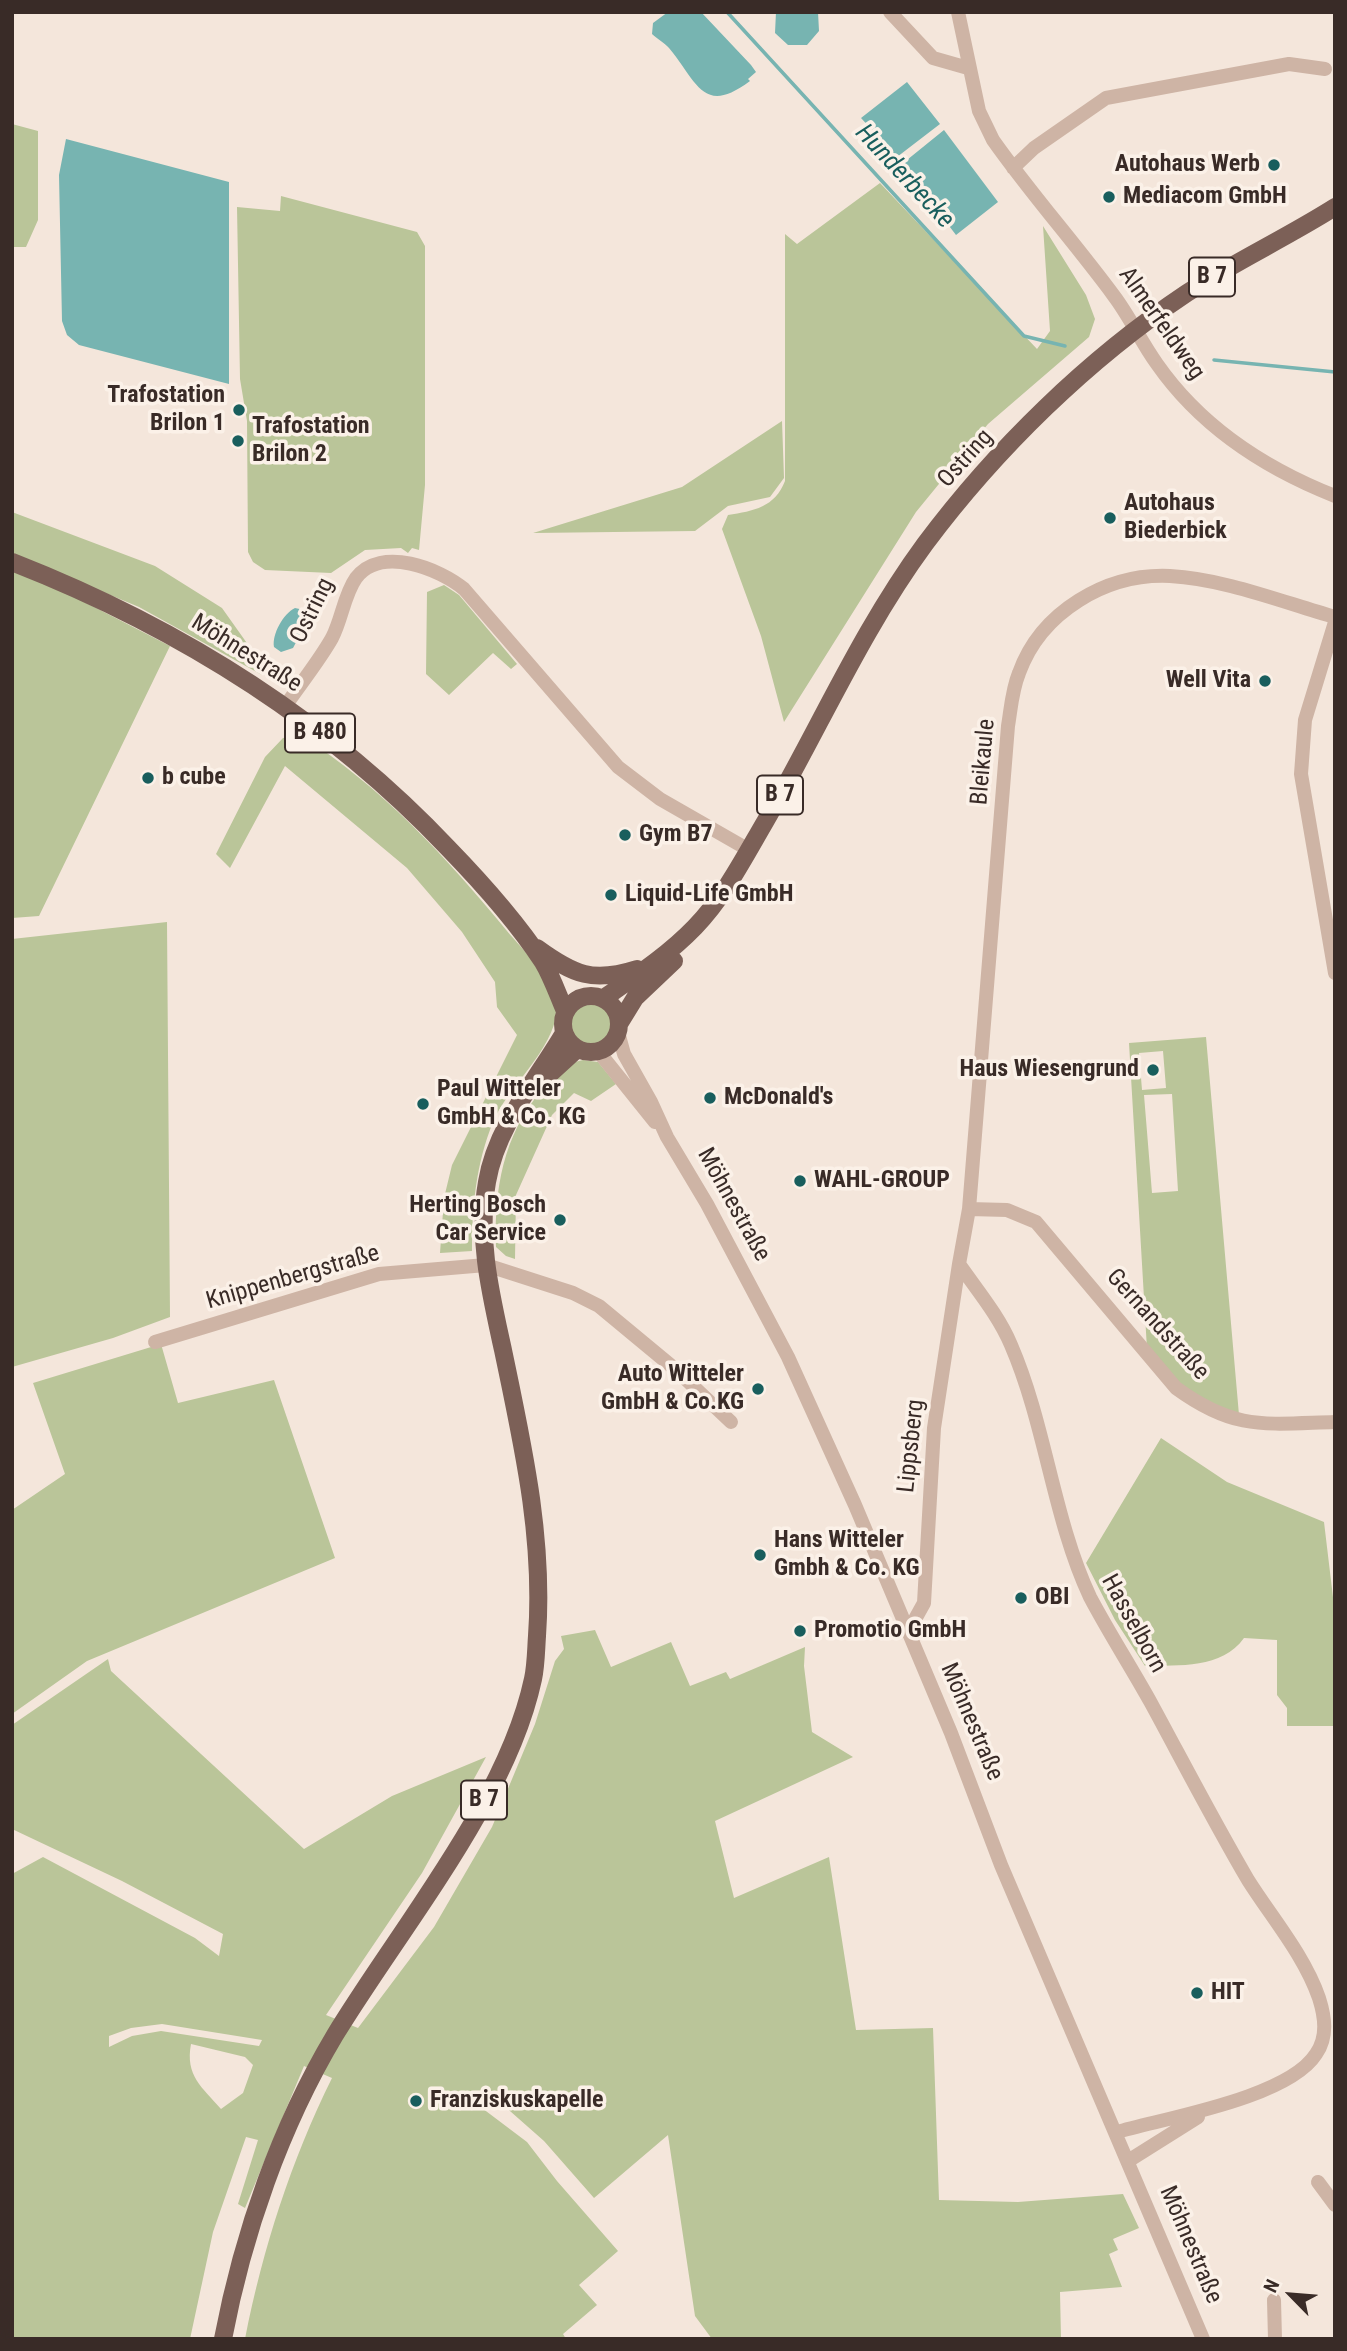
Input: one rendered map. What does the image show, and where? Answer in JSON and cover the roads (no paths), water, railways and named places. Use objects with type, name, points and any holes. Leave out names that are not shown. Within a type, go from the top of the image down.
[{"type":"main road","name":"Ostring","points":[[696,926],[727,886],[749,850],[882,606],[926,543],[995,461],[1066,391],[1186,293],[1335,207]]},
{"type":"main road","name":"Möhnestraße","points":[[12,562],[67,583],[212,658],[285,705],[405,805],[470,872],[528,941]]},
{"type":"main road","name":"B 7","points":[[604,999],[654,964],[696,926]]},
{"type":"main road","name":"B 7","points":[[598,1051],[610,1044],[635,998],[681,952],[696,926]]},
{"type":"main road","points":[[528,941],[563,966],[588,976],[612,976],[654,964]]},
{"type":"main road","name":"B 480","points":[[528,941],[545,965],[565,1011]]},
{"type":"main road","name":"B 480","points":[[545,965],[586,996]]},
{"type":"main road","points":[[565,1011],[574,1001],[586,996],[604,999],[614,1007],[619,1028]]},
{"type":"main road","name":"B 7","points":[[223,2339],[231,2296],[257,2207],[304,2092],[334,2037],[489,1793],[513,1740],[534,1678],[539,1608],[535,1517],[530,1480],[486,1265],[485,1201],[489,1172],[510,1119],[564,1033],[565,1011]]},
{"type":"main road","points":[[564,1033],[577,1049],[598,1051]]},
{"type":"main road","name":"B 7","points":[[527,1094],[577,1049]]},
{"type":"street","points":[[890,12],[933,58],[968,68]]},
{"type":"street","name":"Almerfeldweg","points":[[958,12],[979,111],[993,140],[1117,299],[1159,367],[1211,426],[1262,460],[1335,496]]},
{"type":"street","points":[[1013,168],[1034,148],[1106,98],[1289,64],[1325,69]]},
{"type":"street","name":"Ostring","points":[[285,705],[328,644],[352,585],[360,574],[386,564],[425,566],[448,576],[464,589],[618,767],[660,799],[749,850]]},
{"type":"street","name":"Bleikaule","points":[[969,1213],[1009,726],[1015,685],[1028,656],[1043,634],[1072,604],[1114,582],[1143,577],[1170,576],[1210,583],[1335,620]]},
{"type":"street","points":[[1335,620],[1310,699],[1301,755],[1305,800],[1335,973]]},
{"type":"street","name":"Möhnestraße","points":[[619,1028],[624,1054],[788,1357],[951,1733],[1001,1865],[1203,2339]]},
{"type":"street","name":"Möhnestraße","points":[[598,1051],[667,1137]]},
{"type":"street","name":"Gernandstraße","points":[[969,1213],[1007,1210],[1036,1222],[1072,1261],[1176,1388],[1195,1402],[1233,1420],[1254,1424],[1335,1422]]},
{"type":"street","points":[[959,1264],[969,1213]]},
{"type":"street","name":"Lippsberg","points":[[904,1624],[914,1621],[924,1603],[934,1428],[959,1264]]},
{"type":"street","name":"Hasselborn","points":[[959,1264],[996,1317],[1011,1344],[1082,1581],[1199,1794],[1298,1957],[1319,2000],[1329,2035],[1316,2055],[1298,2072],[1208,2111],[1128,2161]]},
{"type":"street","name":"Knippenbergstraße","points":[[155,1342],[379,1275],[486,1265],[573,1293],[599,1306],[675,1369],[731,1422]]},
{"type":"street","name":"Hasselborn","points":[[1117,2132],[1208,2111]]},
{"type":"street","points":[[1318,2182],[1335,2206]]},
{"type":"street","points":[[1274,2300],[1275,2339]]},
{"type":"water","points":[[668,12],[701,12],[756,72],[748,79],[750,81],[722,96],[703,91],[669,48],[652,34],[653,23]]},
{"type":"water","points":[[776,12],[818,12],[819,31],[807,45],[788,45],[775,33]]},
{"type":"water","points":[[907,82],[940,124],[897,157],[861,118]]},
{"type":"water","points":[[944,130],[998,202],[956,235],[902,164]]},
{"type":"water","points":[[66,139],[229,182],[229,384],[79,345],[67,335],[62,321],[59,175]]},
{"type":"water","points":[[295,608],[304,610],[308,620],[293,648],[281,652],[274,647],[275,636],[283,620]]},
{"type":"waterway","name":"Hunderbecke","points":[[727,12],[1024,336],[1065,346]]},
{"type":"waterway","name":"Hunderbecke","points":[[1214,360],[1335,372]]},
{"type":"place","name":"Autohaus Werb","points":[[1274,165]]},
{"type":"place","name":"Mediacom GmbH","points":[[1109,197]]},
{"type":"place","name":"Trafostation Brilon 1","points":[[239,410]]},
{"type":"place","name":"Trafostation Brilon 2","points":[[238,441]]},
{"type":"place","name":"Autohaus Biederbick","points":[[1110,518]]},
{"type":"place","name":"Well Vita","points":[[1265,681]]},
{"type":"place","name":"b cube","points":[[148,778]]},
{"type":"place","name":"Gym B7","points":[[625,835]]},
{"type":"place","name":"Liquid-Life GmbH","points":[[611,895]]},
{"type":"place","name":"Haus Wiesengrund","points":[[1153,1070]]},
{"type":"place","name":"McDonald's","points":[[710,1098]]},
{"type":"place","name":"Paul Witteler GmbH & Co. KG","points":[[423,1104]]},
{"type":"place","name":"WAHL-GROUP","points":[[800,1181]]},
{"type":"place","name":"Herting Bosch Car Service","points":[[560,1220]]},
{"type":"place","name":"Auto Witteler GmbH & Co.KG","points":[[758,1389]]},
{"type":"place","name":"Hans Witteler Gmbh & Co. KG","points":[[760,1555]]},
{"type":"place","name":"OBI","points":[[1021,1598]]},
{"type":"place","name":"Promotio GmbH","points":[[800,1631]]},
{"type":"place","name":"HIT","points":[[1197,1993]]},
{"type":"place","name":"Franziskuskapelle","points":[[416,2101]]}]
